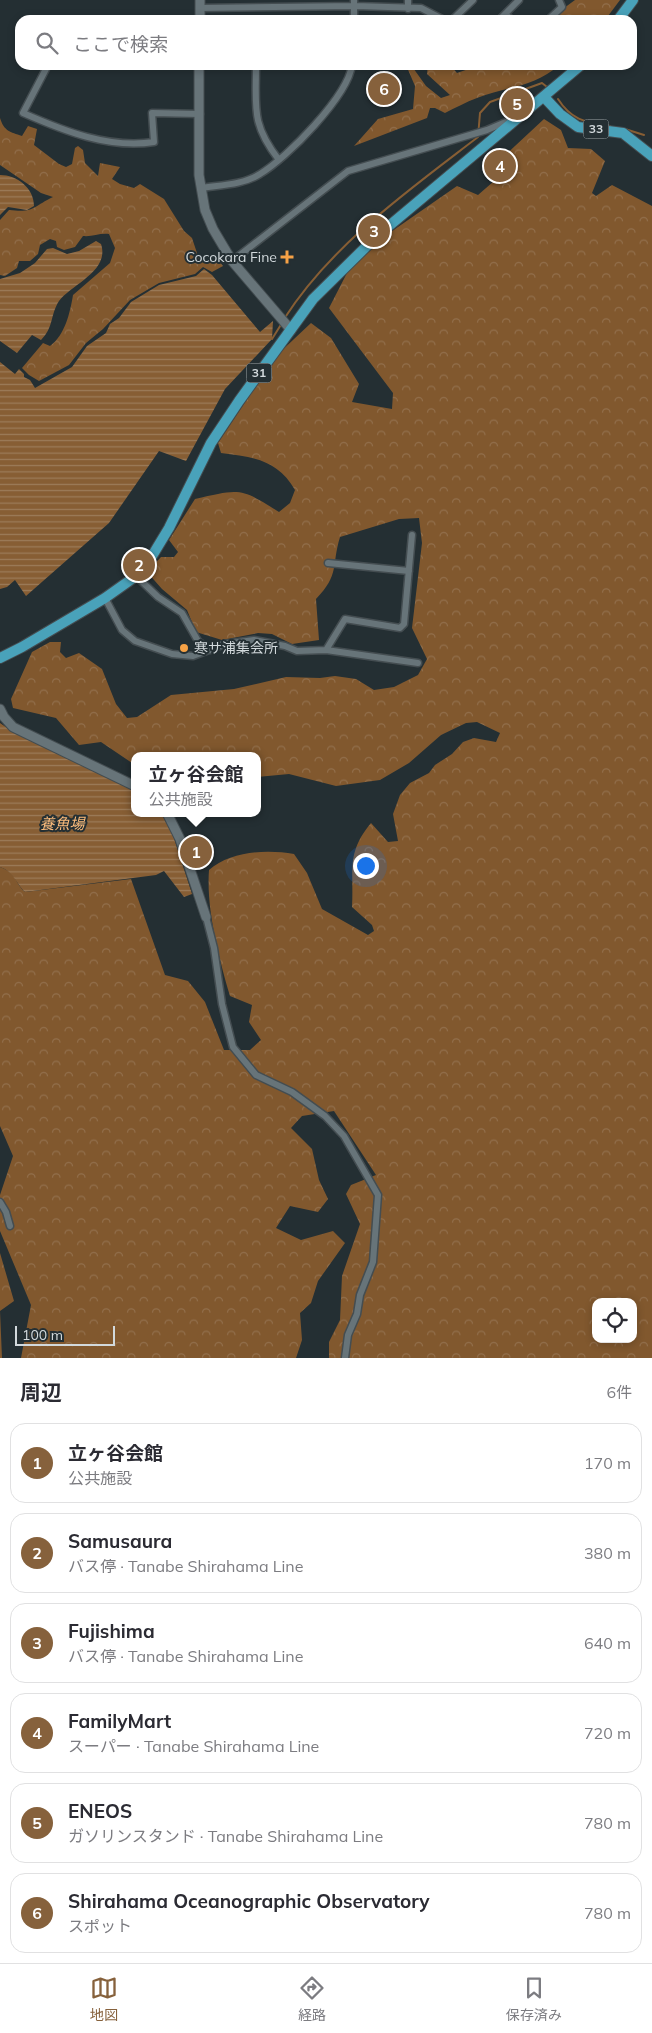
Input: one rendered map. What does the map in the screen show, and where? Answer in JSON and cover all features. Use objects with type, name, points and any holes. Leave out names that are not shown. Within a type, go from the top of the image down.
[{"type":"main road","points":[[622,15],[632,0]]},
{"type":"main road","name":"31","points":[[0,658],[105,598],[136,576],[146,566],[166,535],[211,443],[288,327],[377,236],[575,70]]},
{"type":"main road","name":"33","points":[[544,97],[560,114],[578,127],[623,133],[652,156]]},
{"type":"street","points":[[408,0],[408,9]]},
{"type":"street","points":[[457,15],[473,0]]},
{"type":"street","points":[[505,14],[519,0]]},
{"type":"street","points":[[553,15],[562,7],[559,0]]},
{"type":"street","points":[[200,4],[354,3],[408,9],[421,8],[434,15]]},
{"type":"street","points":[[46,70],[24,113],[64,132],[102,140],[140,144],[154,142],[152,113],[200,114]]},
{"type":"street","points":[[199,70],[201,188],[205,210],[232,261],[276,316],[288,327]]},
{"type":"street","points":[[256,70],[258,127],[266,144],[279,160]]},
{"type":"street","points":[[201,188],[236,183],[259,175],[279,160],[334,103],[347,82],[351,70]]},
{"type":"street","points":[[232,261],[348,171],[487,130],[521,116]]},
{"type":"street","points":[[326,650],[345,619],[400,628],[404,624],[412,535]]},
{"type":"street","points":[[328,563],[409,571]]},
{"type":"street","points":[[136,576],[158,597],[182,613],[198,641],[210,650]]},
{"type":"street","points":[[105,598],[122,630],[135,641],[172,654],[193,656],[225,644],[254,640],[297,650],[326,650],[418,662]]},
{"type":"street","points":[[0,710],[13,727],[131,784]]},
{"type":"street","points":[[169,817],[180,839],[206,917],[214,948],[222,1004],[233,1047],[256,1075],[292,1092],[325,1116],[344,1136],[378,1195],[373,1262],[360,1295],[357,1314],[348,1335],[345,1358]]},
{"type":"street","points":[[0,1202],[6,1212],[10,1226]]},
{"type":"green space","points":[[575,0],[620,0],[609,15],[559,15],[560,11]]},
{"type":"green space","points":[[408,70],[415,70],[426,86],[441,98],[450,95],[427,74],[427,70],[454,70],[457,73],[466,70],[553,70],[540,78],[520,86],[488,94],[445,113],[435,108],[430,108],[427,118],[354,146],[378,119],[413,109],[415,86]]},
{"type":"green space","points":[[0,118],[3,126],[22,136],[28,126],[37,129],[34,145],[66,167],[72,164],[75,148],[78,146],[83,150],[85,163],[98,176],[100,163],[120,167],[112,179],[120,184],[134,188],[140,184],[164,199],[184,231],[192,238],[199,259],[208,262],[217,259],[223,266],[212,272],[203,267],[195,274],[159,283],[130,300],[103,329],[86,343],[69,365],[39,381],[29,375],[22,368],[43,343],[50,346],[60,336],[68,316],[73,295],[110,263],[115,248],[109,234],[83,236],[75,247],[64,250],[57,247],[56,241],[50,239],[40,245],[38,254],[30,261],[19,261],[17,268],[5,276],[0,275],[0,220],[9,210],[29,210],[53,197],[41,193],[0,165]]},
{"type":"green space","points":[[544,119],[561,130],[568,148],[591,149],[605,161],[592,193],[596,196],[612,185],[652,206],[652,1358],[329,1358],[329,1342],[340,1320],[342,1276],[360,1224],[346,1194],[351,1185],[376,1175],[334,1111],[302,1116],[291,1128],[312,1149],[319,1180],[328,1199],[318,1212],[290,1206],[276,1228],[301,1240],[333,1231],[345,1243],[318,1281],[311,1303],[300,1313],[302,1340],[296,1358],[21,1358],[31,1305],[0,1231],[0,1195],[13,1156],[0,1126],[0,867],[10,872],[25,892],[131,879],[165,975],[188,981],[205,1002],[224,1050],[250,1050],[261,1040],[249,1022],[252,1005],[230,996],[211,917],[209,870],[227,859],[238,855],[261,852],[294,854],[307,873],[322,909],[368,935],[374,931],[372,925],[352,907],[353,862],[363,834],[371,823],[388,842],[398,841],[393,814],[400,795],[410,783],[429,773],[435,765],[452,754],[463,742],[474,738],[496,742],[500,733],[477,722],[466,723],[441,735],[409,763],[380,780],[336,786],[289,774],[261,777],[261,752],[131,752],[131,762],[101,742],[79,745],[56,718],[13,708],[11,699],[32,652],[50,642],[61,642],[60,652],[66,658],[79,653],[102,669],[116,704],[127,718],[137,717],[171,695],[234,689],[286,677],[320,678],[335,676],[356,679],[374,690],[394,687],[418,675],[427,659],[412,628],[422,543],[419,518],[399,519],[340,537],[332,576],[329,583],[316,599],[319,640],[292,644],[272,634],[258,633],[222,640],[196,632],[187,610],[162,589],[147,572],[161,557],[174,557],[178,552],[169,540],[195,499],[222,493],[239,492],[256,498],[279,512],[290,503],[295,490],[281,472],[264,462],[244,456],[221,453],[218,443],[276,356],[311,323],[331,338],[359,384],[352,402],[392,409],[393,393],[329,308],[347,273],[385,236],[457,186],[478,195],[509,168],[502,158]]},
{"type":"green space","points":[[0,1253],[14,1301],[0,1311]]},
{"type":"green space","points":[[0,1311],[2,1358],[0,1358]]},
{"type":"water","points":[[0,175],[12,177],[28,188],[34,206],[27,210],[8,207],[0,215]]},
{"type":"water","points":[[96,241],[101,244],[102,254],[100,262],[88,276],[59,301],[50,326],[41,340],[32,335],[17,353],[0,341],[0,279],[20,273],[35,263],[47,249],[53,248],[67,254],[79,251]]},
{"type":"water","points":[[204,269],[212,275],[260,332],[273,321],[272,339],[225,389],[186,461],[159,451],[109,523],[26,596],[15,580],[7,587],[0,589],[0,362],[15,374],[19,369],[35,388],[72,367],[87,346],[106,333],[110,324],[119,318],[131,302],[159,285],[196,276]]},
{"type":"water","name":"養魚場","points":[[0,723],[10,730],[131,789],[131,817],[164,817],[169,823],[192,894],[184,897],[164,871],[156,875],[25,892],[11,874],[0,867]]},
{"type":"waterway","points":[[284,319],[324,267],[348,243],[399,198],[478,137],[480,113],[490,102],[542,83],[547,87]]},
{"type":"waterway","points":[[558,99],[574,116],[587,122],[610,126]]},
{"type":"waterway","points":[[625,129],[644,135]]},
{"type":"waterway","points":[[272,339],[282,323]]},
{"type":"place","name":"Shirahama Oceanographic Observatory","points":[[384,89]]},
{"type":"place","name":"ENEOS","points":[[517,104]]},
{"type":"place","name":"FamilyMart","points":[[500,166]]},
{"type":"place","name":"Fujishima","points":[[374,231]]},
{"type":"place","name":"Cocokara Fine","points":[[287,257]]},
{"type":"place","name":"Samusaura","points":[[139,565]]},
{"type":"place","name":"寒サ浦集会所","points":[[184,648]]},
{"type":"place","name":"立ヶ谷会館","points":[[196,852]]}]
